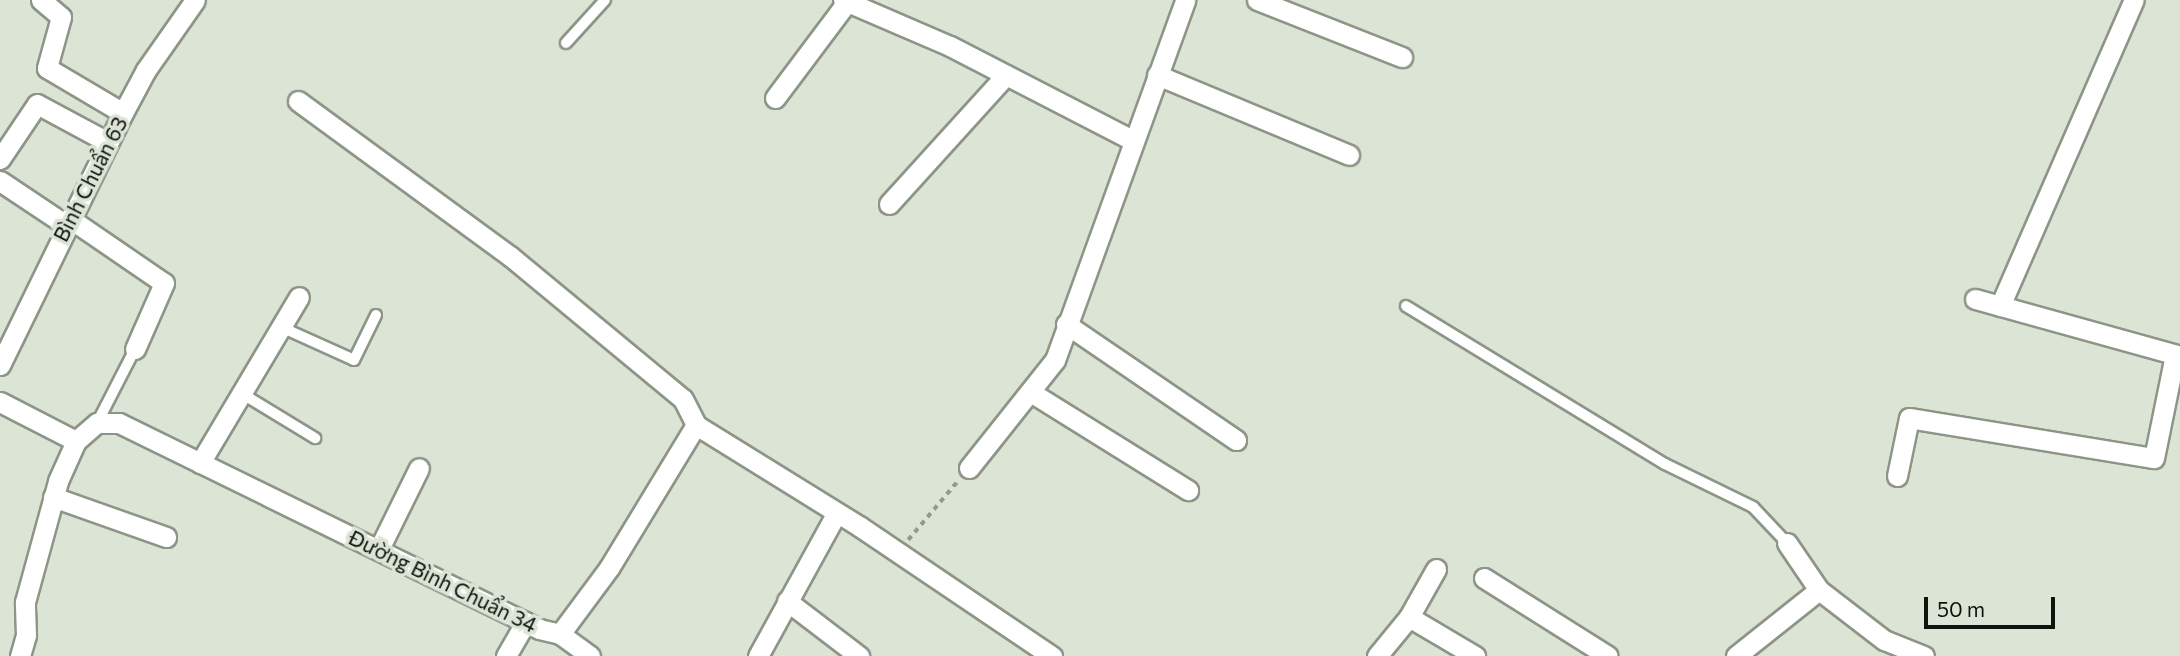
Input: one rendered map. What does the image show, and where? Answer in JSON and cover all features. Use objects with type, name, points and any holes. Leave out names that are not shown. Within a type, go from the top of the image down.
[{"type":"street","points":[[41,0],[61,17],[47,62],[51,72],[122,113]]},
{"type":"street","name":"Bình Chuẩn 63","points":[[0,365],[122,113],[146,70],[195,0]]},
{"type":"street","points":[[969,468],[1032,393],[1055,360],[1132,140],[1185,0]]},
{"type":"street","points":[[1256,0],[1402,57]]},
{"type":"street","points":[[2000,306],[2134,0]]},
{"type":"street","points":[[775,98],[845,1],[1006,75],[1132,140]]},
{"type":"street","points":[[888,205],[1006,75]]},
{"type":"street","points":[[1157,75],[1349,155]]},
{"type":"street","points":[[298,101],[520,265],[683,399],[696,425],[897,552],[1052,656]]},
{"type":"street","points":[[0,159],[37,104],[108,142]]},
{"type":"street","points":[[0,181],[164,283],[135,349]]},
{"type":"street","points":[[200,463],[299,297]]},
{"type":"street","points":[[1897,476],[1909,418],[2154,457],[2177,356],[1975,299]]},
{"type":"street","points":[[1066,324],[1236,440]]},
{"type":"street","points":[[1032,393],[1188,490]]},
{"type":"street","points":[[0,402],[76,441]]},
{"type":"street","points":[[20,656],[26,635],[24,603],[53,497],[76,441],[97,422]]},
{"type":"street","name":"Đường Bình Chuẩn 34","points":[[97,422],[119,423],[526,622],[560,634],[609,568],[696,425]]},
{"type":"street","points":[[379,549],[419,468]]},
{"type":"street","points":[[53,497],[166,537]]},
{"type":"street","points":[[758,656],[836,514]]},
{"type":"street","points":[[1787,543],[1819,590],[1884,640],[1924,656]]},
{"type":"street","points":[[1377,656],[1409,617],[1436,569]]},
{"type":"street","points":[[1484,578],[1608,656]]},
{"type":"street","points":[[1736,656],[1819,590]]},
{"type":"street","points":[[787,600],[859,656]]},
{"type":"street","points":[[1409,617],[1475,656]]},
{"type":"street","points":[[506,656],[526,622]]},
{"type":"street","points":[[560,634],[590,656]]},
{"type":"lane","points":[[566,43],[605,0]]},
{"type":"lane","points":[[1406,306],[1665,464],[1753,507],[1787,543]]},
{"type":"lane","points":[[281,327],[354,360],[376,315]]},
{"type":"lane","points":[[97,422],[135,349]]},
{"type":"lane","points":[[241,393],[316,438]]},
{"type":"path","points":[[897,552],[969,468]]}]
